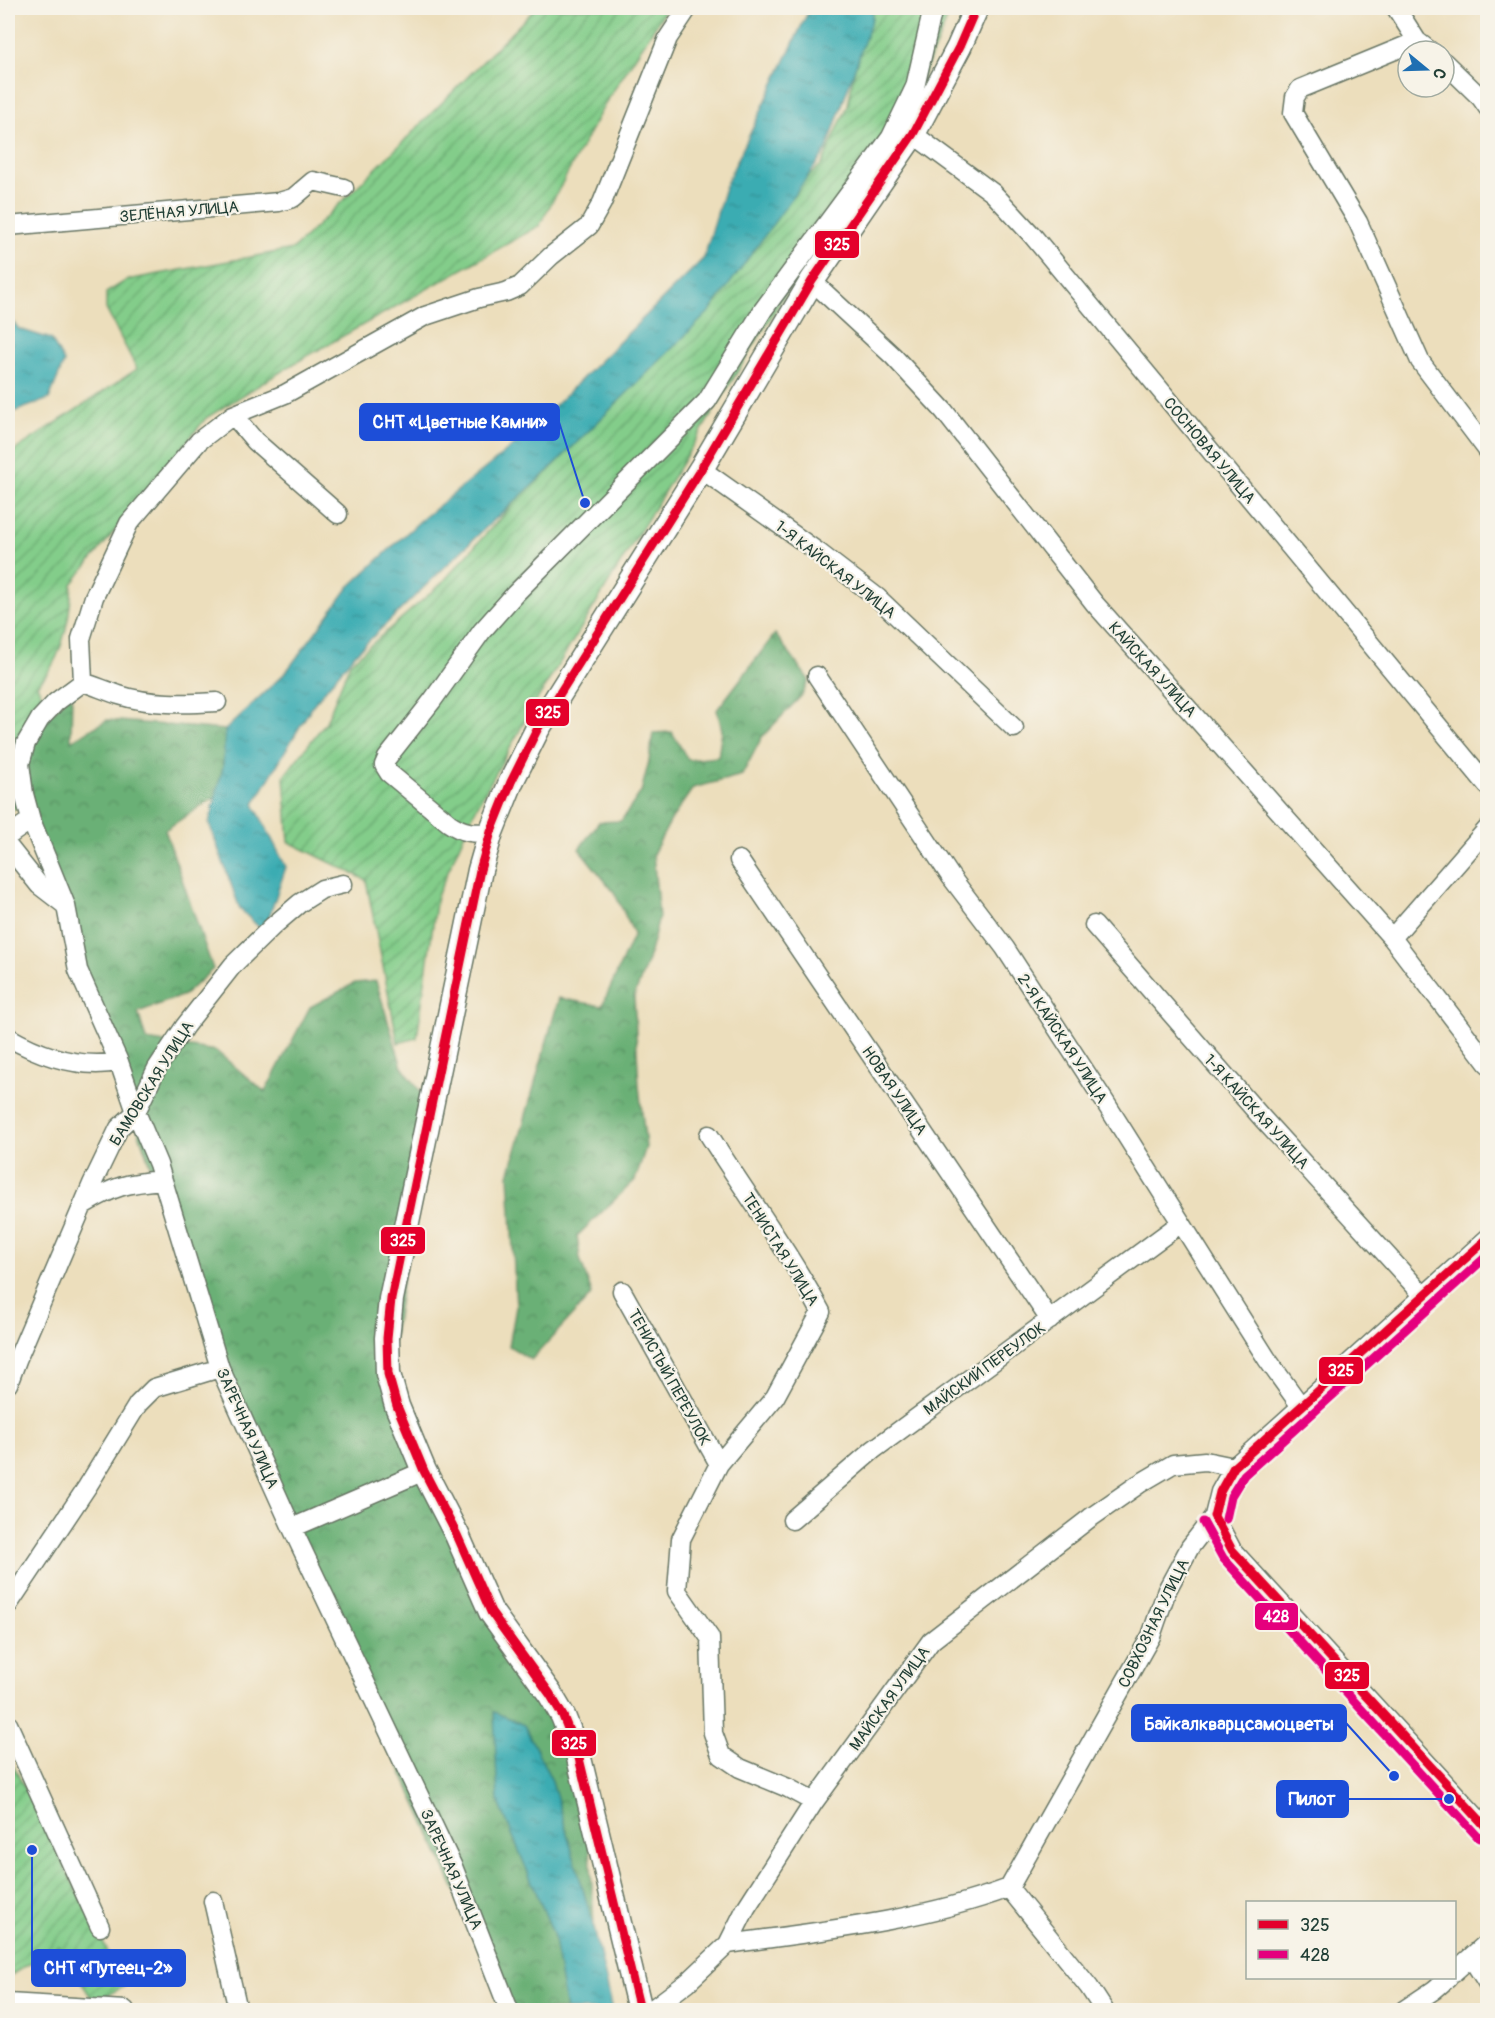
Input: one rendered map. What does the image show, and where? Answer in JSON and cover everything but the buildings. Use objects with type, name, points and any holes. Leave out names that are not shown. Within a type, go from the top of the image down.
[{"type":"main road","points":[[640,2010],[578,1754],[563,1716],[550,1694],[491,1612],[457,1535],[424,1471],[398,1406],[388,1374],[387,1338],[391,1299],[480,870],[491,832],[511,782],[538,728],[701,469],[812,282],[913,134],[959,47],[976,8]]},
{"type":"street","points":[[217,702],[177,705],[121,696],[83,682],[81,639],[94,597],[129,523],[199,441],[233,415],[285,394],[425,316],[520,286],[550,256],[589,226],[602,203],[668,38],[688,8]]},
{"type":"street","points":[[491,832],[474,834],[459,830],[449,823],[389,773],[384,765],[387,758],[432,701],[482,631],[707,401],[764,310],[891,137],[915,87],[933,8]]},
{"type":"street","points":[[1396,8],[1418,39]]},
{"type":"street","points":[[1396,55],[1300,89],[1295,98],[1293,113],[1358,222],[1420,361],[1488,451]]},
{"type":"street","points":[[1456,74],[1488,108]]},
{"type":"street","name":"СОСНОВАЯ УЛИЦА","points":[[913,134],[993,193],[1032,235],[1488,786]]},
{"type":"street","name":"ЗЕЛЁНАЯ УЛИЦА","points":[[8,226],[279,202],[293,198],[313,181],[344,188]]},
{"type":"street","name":"КАЙСКАЯ УЛИЦА","points":[[812,282],[893,357],[944,411],[1095,604],[1392,938],[1488,1064]]},
{"type":"street","points":[[233,415],[255,441],[338,514]]},
{"type":"street","name":"1-Я КАЙСКАЯ УЛИЦА","points":[[701,469],[818,552],[878,598],[1014,728]]},
{"type":"street","name":"2-Я КАЙСКАЯ УЛИЦА","points":[[818,676],[951,877],[1005,948],[1267,1359],[1300,1405]]},
{"type":"street","name":"ЗАРЕЧНАЯ УЛИЦА","points":[[83,682],[56,702],[40,718],[26,743],[20,764],[24,794],[31,820],[66,906],[78,970],[118,1062],[163,1180],[220,1368],[292,1528],[454,1869],[509,2010]]},
{"type":"street","points":[[8,836],[31,820]]},
{"type":"street","points":[[1392,938],[1488,828]]},
{"type":"street","points":[[8,846],[39,885],[66,906]]},
{"type":"street","name":"НОВАЯ УЛИЦА","points":[[739,860],[1050,1320]]},
{"type":"street","name":"БАМОВСКАЯ УЛИЦА","points":[[8,1384],[12,1362],[119,1128],[136,1112],[156,1068],[185,1026],[234,965],[273,926],[300,903],[322,889],[343,884]]},
{"type":"street","name":"1-Я КАЙСКАЯ УЛИЦА","points":[[1094,925],[1263,1119],[1423,1295]]},
{"type":"street","points":[[8,1037],[33,1051],[65,1060],[100,1065],[118,1062]]},
{"type":"street","name":"ТЕНИСТАЯ УЛИЦА","points":[[710,1135],[821,1312],[775,1397],[719,1464],[681,1539],[677,1591],[710,1638],[712,1733],[721,1755],[740,1768],[788,1788],[814,1802]]},
{"type":"street","points":[[83,1205],[109,1190],[130,1183],[163,1180]]},
{"type":"street","name":"МАЙСКИЙ ПЕРЕУЛОК","points":[[792,1520],[873,1450],[1181,1223]]},
{"type":"street","name":"СОВХОЗНАЯ УЛИЦА","points":[[1009,1888],[1150,1636],[1167,1590],[1190,1547],[1214,1516],[1221,1492],[1234,1467],[1300,1405],[1488,1238]]},
{"type":"street","name":"ТЕНИСТЫЙ ПЕРЕУЛОК","points":[[622,1291],[719,1464]]},
{"type":"street","points":[[8,1605],[87,1487],[138,1404],[154,1388],[220,1368]]},
{"type":"street","name":"МАЙСКАЯ УЛИЦА","points":[[651,2010],[688,1982],[728,1944],[746,1908],[814,1802],[931,1641],[1090,1518],[1173,1464],[1205,1461],[1234,1467]]},
{"type":"street","points":[[292,1528],[424,1471]]},
{"type":"street","points":[[1214,1516],[1232,1550],[1488,1830]]},
{"type":"street","points":[[8,1724],[99,1926]]},
{"type":"street","points":[[728,1944],[850,1927],[973,1902],[1009,1888],[1089,1987],[1104,2010]]},
{"type":"street","points":[[213,1901],[238,2010]]},
{"type":"street","points":[[1456,1971],[1488,1942]]},
{"type":"street","points":[[1471,1957],[1488,1984]]},
{"type":"street","points":[[1404,2010],[1446,1979]]},
{"type":"street","points":[[8,2003],[125,2010]]},
{"type":"green space","points":[[536,8],[667,8],[606,102],[539,226],[295,363],[206,418],[72,584],[64,638],[53,664],[37,685],[47,707],[11,748],[24,803],[8,812],[8,455],[137,369],[106,309],[106,293],[127,280],[293,249]]},
{"type":"green space","points":[[866,8],[952,8],[905,118],[811,252],[535,703],[474,812],[437,896],[417,1038],[398,1043],[366,880],[289,842],[284,776],[326,722],[350,663],[441,584],[795,189],[822,164],[848,105]]},
{"type":"green space","points":[[775,634],[809,680],[802,695],[762,737],[742,775],[693,788],[671,820],[653,854],[659,917],[648,960],[634,997],[639,1086],[646,1147],[635,1180],[577,1236],[580,1259],[592,1294],[531,1360],[509,1346],[516,1307],[509,1175],[559,998],[602,1006],[634,934],[614,892],[579,849],[599,822],[621,821],[641,792],[653,733],[672,732],[688,760],[718,757],[722,730],[717,710]]},
{"type":"green space","points":[[72,691],[71,741],[107,720],[225,730],[223,767],[216,796],[165,830],[213,969],[184,995],[138,1012],[146,1040],[216,1051],[265,1092],[310,1007],[355,983],[376,981],[402,1067],[430,1104],[388,1374],[510,1637],[587,1789],[594,1928],[552,1781],[524,1725],[494,1712],[498,1800],[553,1933],[566,2010],[509,2010],[220,1368],[31,820],[26,743]]},
{"type":"green space","points":[[8,1755],[125,1986],[94,2002],[58,1946],[8,1977]]},
{"type":"water","points":[[810,8],[873,8],[872,19],[826,151],[710,311],[550,469],[353,656],[312,706],[254,804],[286,867],[264,932],[240,909],[209,823],[223,767],[225,730],[286,672],[349,587],[421,520],[518,442],[704,258],[726,184]]},
{"type":"water","points":[[8,316],[19,329],[51,339],[64,362],[49,399],[8,414]]},
{"type":"water","points":[[494,1712],[524,1725],[552,1781],[594,1928],[613,2010],[566,2010],[553,1933],[498,1800]]},
{"type":"transit line","name":"325","points":[[640,2010],[578,1754],[563,1716],[550,1694],[491,1612],[457,1535],[424,1471],[397,1406],[388,1374],[387,1338],[391,1299],[480,870],[491,832],[511,782],[538,728],[701,469],[812,281],[913,134],[959,47],[976,8]]},
{"type":"transit line","name":"325","points":[[1214,1516],[1220,1492],[1234,1467],[1488,1238]]},
{"type":"transit line","name":"428","points":[[1226,1519],[1231,1496],[1244,1475],[1488,1255]]},
{"type":"transit line","name":"325","points":[[1214,1516],[1232,1550],[1488,1829]]},
{"type":"transit line","name":"428","points":[[1203,1522],[1223,1558],[1479,1838]]},
{"type":"place","name":"СНТ «Цветные Камни»","points":[[585,503]]},
{"type":"place","name":"Байкалкварцсамоцветы","points":[[1394,1776]]},
{"type":"place","name":"Пилот","points":[[1449,1799]]},
{"type":"place","name":"СНТ «Путеец-2»","points":[[32,1850]]}]
